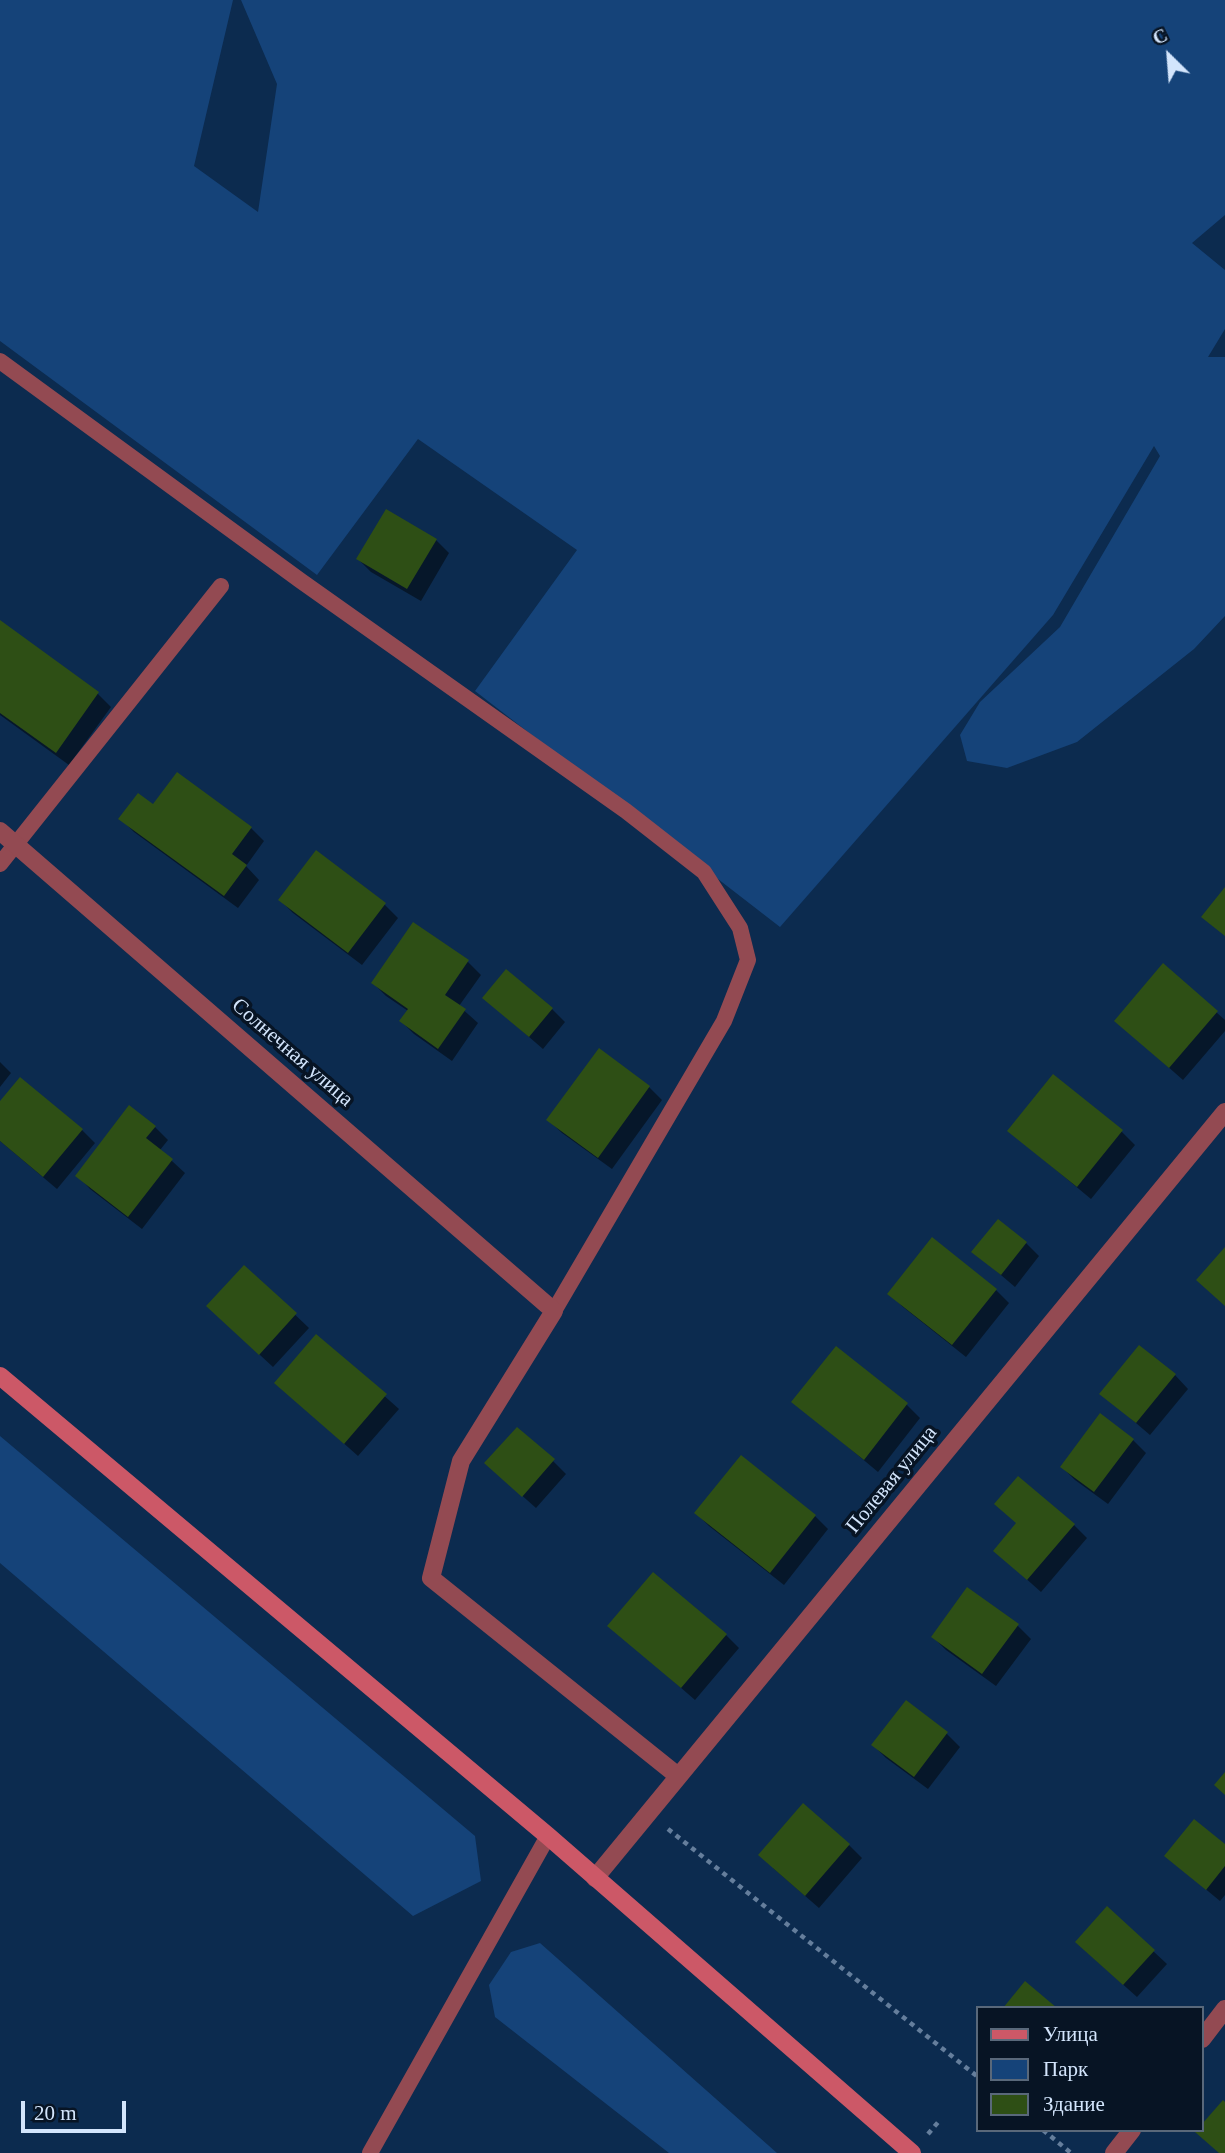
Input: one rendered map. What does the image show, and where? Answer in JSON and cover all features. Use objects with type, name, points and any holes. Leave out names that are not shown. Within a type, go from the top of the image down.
[{"type":"main road","points":[[0,1376],[548,1836],[912,2153]]},
{"type":"street","name":"Солнечная улица","points":[[0,831],[554,1311]]},
{"type":"street","name":"Полевая улица","points":[[595,1878],[1225,1112]]},
{"type":"street","points":[[554,1311],[461,1461],[431,1578],[678,1776]]},
{"type":"street","points":[[1204,2036],[1225,2009]]},
{"type":"street","points":[[1114,2153],[1130,2132]]},
{"type":"lane","points":[[0,361],[290,573],[626,811],[704,872],[740,928],[748,960],[724,1021],[554,1311]]},
{"type":"lane","points":[[0,864],[221,586]]},
{"type":"lane","points":[[370,2153],[548,1836]]},
{"type":"path","points":[[649,1813],[976,2075]]},
{"type":"path","points":[[1045,2132],[1071,2153]]},
{"type":"green space","points":[[0,0],[233,0],[194,166],[258,212],[277,84],[241,0],[1225,0],[1225,215],[1192,243],[1225,270],[1225,329],[1208,357],[1225,357],[1225,616],[1194,649],[1077,742],[1007,768],[967,761],[960,735],[980,702],[1060,627],[1160,456],[1154,446],[1053,615],[780,927],[475,691],[577,550],[418,439],[317,575],[0,341]]},
{"type":"green space","points":[[0,1436],[475,1836],[481,1881],[413,1916],[0,1563]]},
{"type":"green space","points":[[540,1943],[777,2153],[669,2153],[495,2017],[489,1985],[511,1952]]},
{"type":"building","points":[[386,509],[437,539],[407,589],[356,559]]},
{"type":"building","points":[[0,620],[99,692],[56,753],[0,713]]},
{"type":"building","points":[[177,772],[252,827],[232,854],[247,865],[224,896],[118,819],[138,793],[153,804]]},
{"type":"building","points":[[316,850],[386,903],[348,953],[278,900]]},
{"type":"building","points":[[1225,887],[1225,936],[1201,917]]},
{"type":"building","points":[[413,922],[469,960],[445,995],[466,1009],[438,1049],[399,1021],[408,1009],[371,983]]},
{"type":"building","points":[[1163,963],[1218,1011],[1169,1068],[1114,1021]]},
{"type":"building","points":[[506,969],[553,1008],[529,1037],[482,998]]},
{"type":"building","points":[[599,1048],[650,1086],[598,1158],[546,1120]]},
{"type":"building","points":[[1053,1074],[1123,1130],[1077,1187],[1007,1131]]},
{"type":"building","points":[[20,1077],[83,1129],[43,1177],[0,1141],[0,1101]]},
{"type":"building","points":[[129,1105],[156,1126],[146,1138],[173,1159],[128,1217],[75,1176]]},
{"type":"building","points":[[998,1219],[1027,1242],[1001,1275],[971,1252]]},
{"type":"building","points":[[932,1237],[997,1289],[952,1345],[887,1294]]},
{"type":"building","points":[[1225,1247],[1225,1306],[1196,1280]]},
{"type":"building","points":[[244,1265],[297,1313],[259,1355],[206,1306]]},
{"type":"building","points":[[316,1334],[387,1394],[344,1444],[274,1383]]},
{"type":"building","points":[[1139,1345],[1176,1374],[1136,1423],[1099,1394]]},
{"type":"building","points":[[836,1346],[908,1403],[864,1460],[791,1402]]},
{"type":"building","points":[[1100,1413],[1134,1439],[1094,1492],[1060,1467]]},
{"type":"building","points":[[517,1427],[555,1459],[522,1497],[484,1463]]},
{"type":"building","points":[[741,1455],[816,1515],[770,1573],[694,1513]]},
{"type":"building","points":[[1018,1476],[1075,1524],[1027,1580],[993,1551],[1016,1523],[994,1504]]},
{"type":"building","points":[[653,1572],[727,1634],[681,1688],[607,1626]]},
{"type":"building","points":[[967,1587],[1019,1624],[982,1674],[931,1637]]},
{"type":"building","points":[[906,1700],[948,1732],[914,1777],[871,1745]]},
{"type":"building","points":[[1225,1772],[1225,1795],[1214,1785]]},
{"type":"building","points":[[803,1803],[850,1844],[805,1896],[758,1855]]},
{"type":"building","points":[[1194,1819],[1225,1844],[1225,1866],[1206,1890],[1164,1856]]},
{"type":"building","points":[[1107,1906],[1155,1950],[1123,1985],[1075,1942]]},
{"type":"building","points":[[1025,1981],[1055,2006],[1005,2006]]},
{"type":"building","points":[[1223,2100],[1225,2153],[1219,2153],[1195,2132],[1204,2132],[1204,2122]]}]
